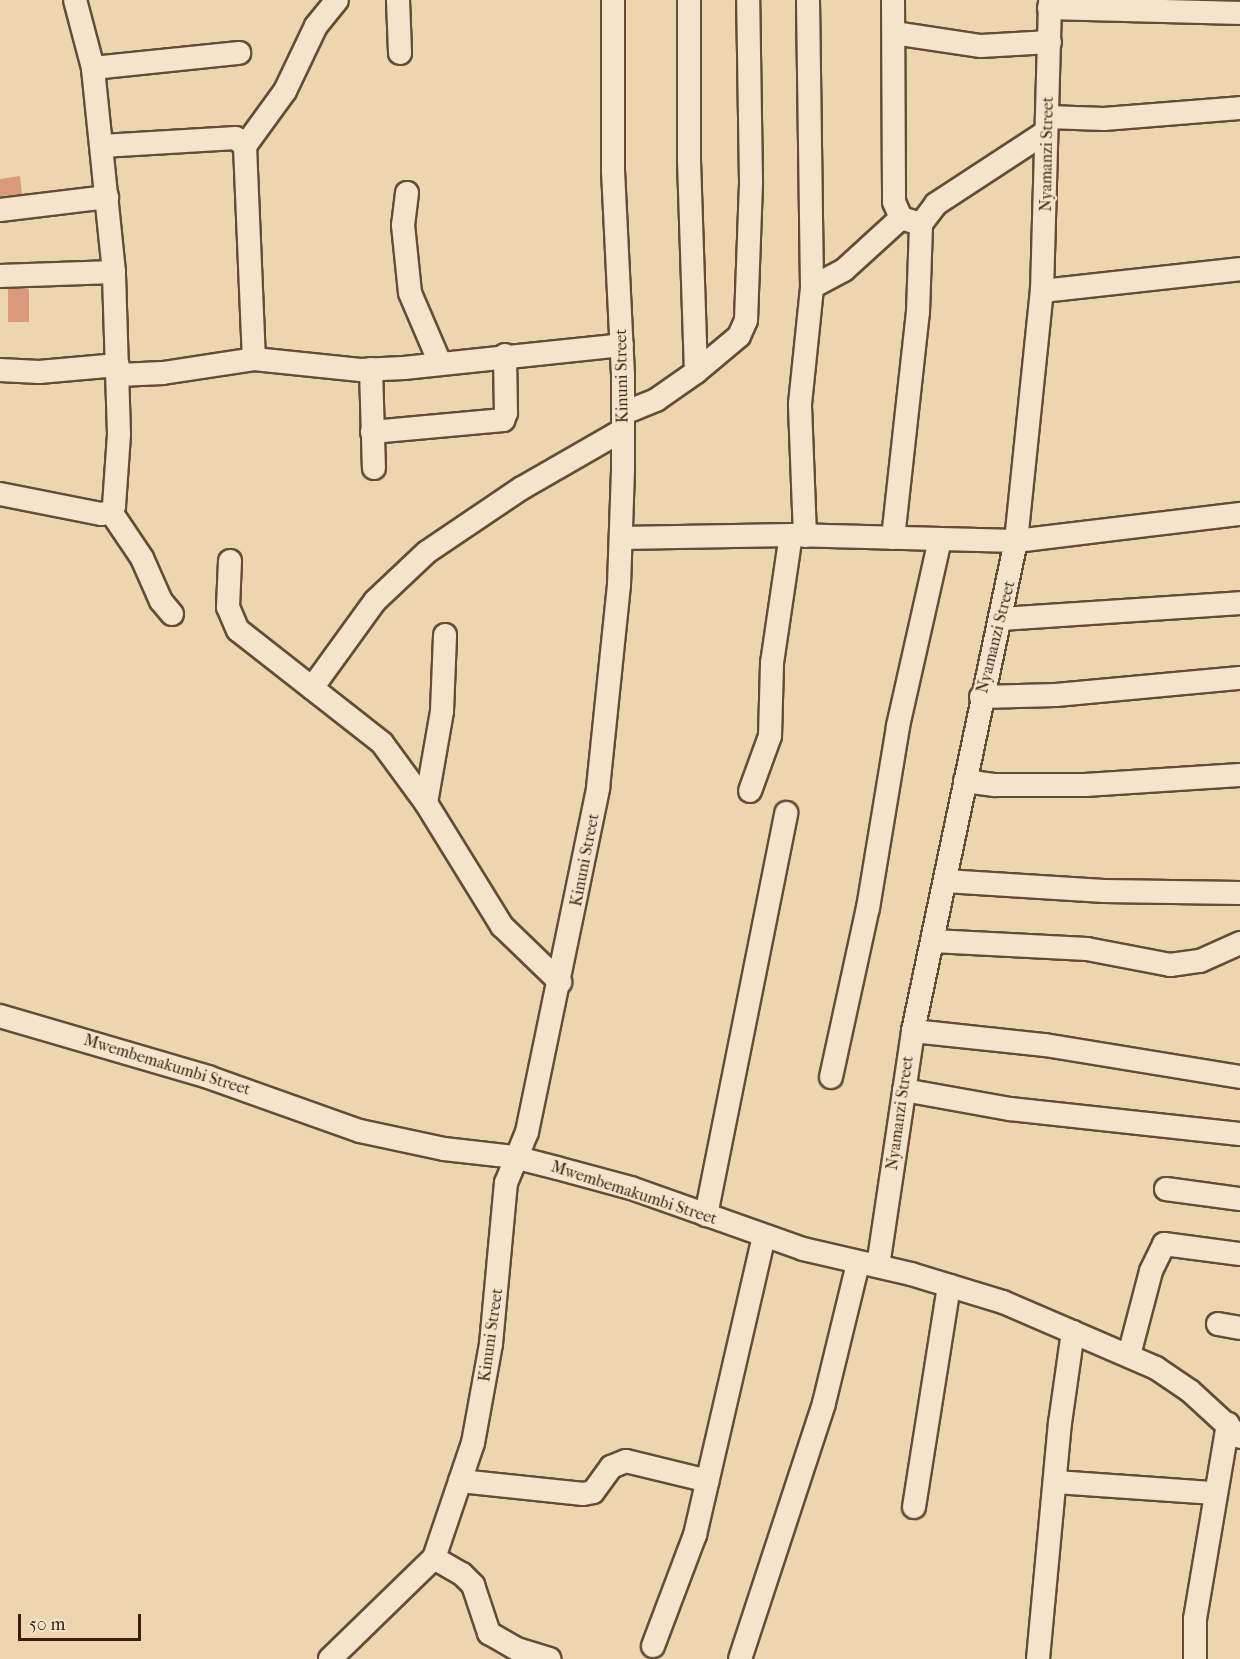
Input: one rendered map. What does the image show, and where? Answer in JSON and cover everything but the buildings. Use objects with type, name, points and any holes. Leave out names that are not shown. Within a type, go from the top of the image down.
[{"type":"street","points":[[75,0],[93,68],[114,272],[118,370],[118,479],[111,512],[142,558],[161,601],[172,614]]},
{"type":"street","points":[[254,358],[245,146],[285,91],[316,26],[337,0]]},
{"type":"street","points":[[398,0],[400,53]]},
{"type":"street","name":"Kinuni Street","points":[[330,1659],[434,1558],[460,1481],[486,1378],[506,1183],[514,1157],[527,1131],[560,982],[598,788],[621,538],[624,421],[613,171],[613,0]]},
{"type":"street","points":[[689,0],[689,161],[696,372]]},
{"type":"street","points":[[312,688],[375,601],[427,552],[656,400],[696,372],[739,336],[746,320],[751,181],[748,0]]},
{"type":"street","points":[[750,791],[770,736],[772,663],[798,535],[800,404],[812,287],[808,0]]},
{"type":"street","points":[[892,538],[918,312],[911,221],[894,202],[893,0]]},
{"type":"street","points":[[1049,4],[1240,13]]},
{"type":"street","name":"Nyamanzi Street","points":[[740,1659],[868,1264],[981,697],[1001,619],[1016,541],[1042,291],[1050,42],[1049,4]]},
{"type":"street","points":[[894,33],[981,46],[1050,42]]},
{"type":"street","points":[[93,68],[239,53]]},
{"type":"street","points":[[812,287],[844,270],[1047,124],[1240,108]]},
{"type":"street","points":[[102,146],[236,138],[245,146]]},
{"type":"street","points":[[407,193],[403,225],[410,293],[440,363]]},
{"type":"street","points":[[0,210],[107,197]]},
{"type":"street","points":[[1042,291],[1240,269]]},
{"type":"street","points":[[0,276],[114,272]]},
{"type":"street","points":[[0,370],[39,372],[118,370],[163,373],[254,358],[371,369],[622,345]]},
{"type":"street","points":[[372,432],[503,420],[506,413],[505,355]]},
{"type":"street","points":[[371,369],[374,468]]},
{"type":"street","points":[[0,494],[101,514],[111,512]]},
{"type":"street","points":[[621,538],[798,535],[1016,541],[1240,514]]},
{"type":"street","points":[[831,1077],[868,908],[898,726],[940,540]]},
{"type":"street","points":[[230,561],[227,585],[230,620],[252,644],[382,743],[426,803],[502,926],[560,982]]},
{"type":"street","points":[[1001,619],[1240,603]]},
{"type":"street","points":[[426,803],[442,711],[445,635]]},
{"type":"street","points":[[981,697],[1056,696],[1240,678]]},
{"type":"street","points":[[965,780],[995,785],[1085,785],[1240,775]]},
{"type":"street","points":[[706,1215],[786,813]]},
{"type":"street","points":[[945,881],[1104,891],[1240,893]]},
{"type":"street","points":[[933,941],[1088,949],[1170,965],[1200,961],[1240,943]]},
{"type":"street","name":"Mwembemakumbi Street","points":[[0,1016],[218,1080],[360,1131],[444,1149],[514,1157],[608,1181],[764,1237],[1003,1302],[1129,1355],[1190,1391],[1234,1430]]},
{"type":"street","points":[[913,1031],[1045,1045],[1240,1077]]},
{"type":"street","points":[[904,1090],[1000,1108],[1240,1134]]},
{"type":"street","points":[[1166,1189],[1240,1199]]},
{"type":"street","points":[[653,1647],[695,1536],[764,1237]]},
{"type":"street","points":[[1129,1355],[1151,1270],[1164,1244],[1240,1254]]},
{"type":"street","points":[[914,1507],[949,1286]]},
{"type":"street","points":[[1218,1324],[1240,1328]]},
{"type":"street","points":[[1038,1659],[1060,1423],[1074,1332]]},
{"type":"street","points":[[1195,1659],[1195,1619],[1215,1493],[1234,1430]]},
{"type":"street","points":[[460,1481],[583,1494],[593,1492],[611,1467],[626,1461],[708,1481]]},
{"type":"street","points":[[1056,1482],[1215,1493]]},
{"type":"street","points":[[434,1558],[462,1574],[473,1585],[489,1633],[517,1649],[549,1659]]}]
